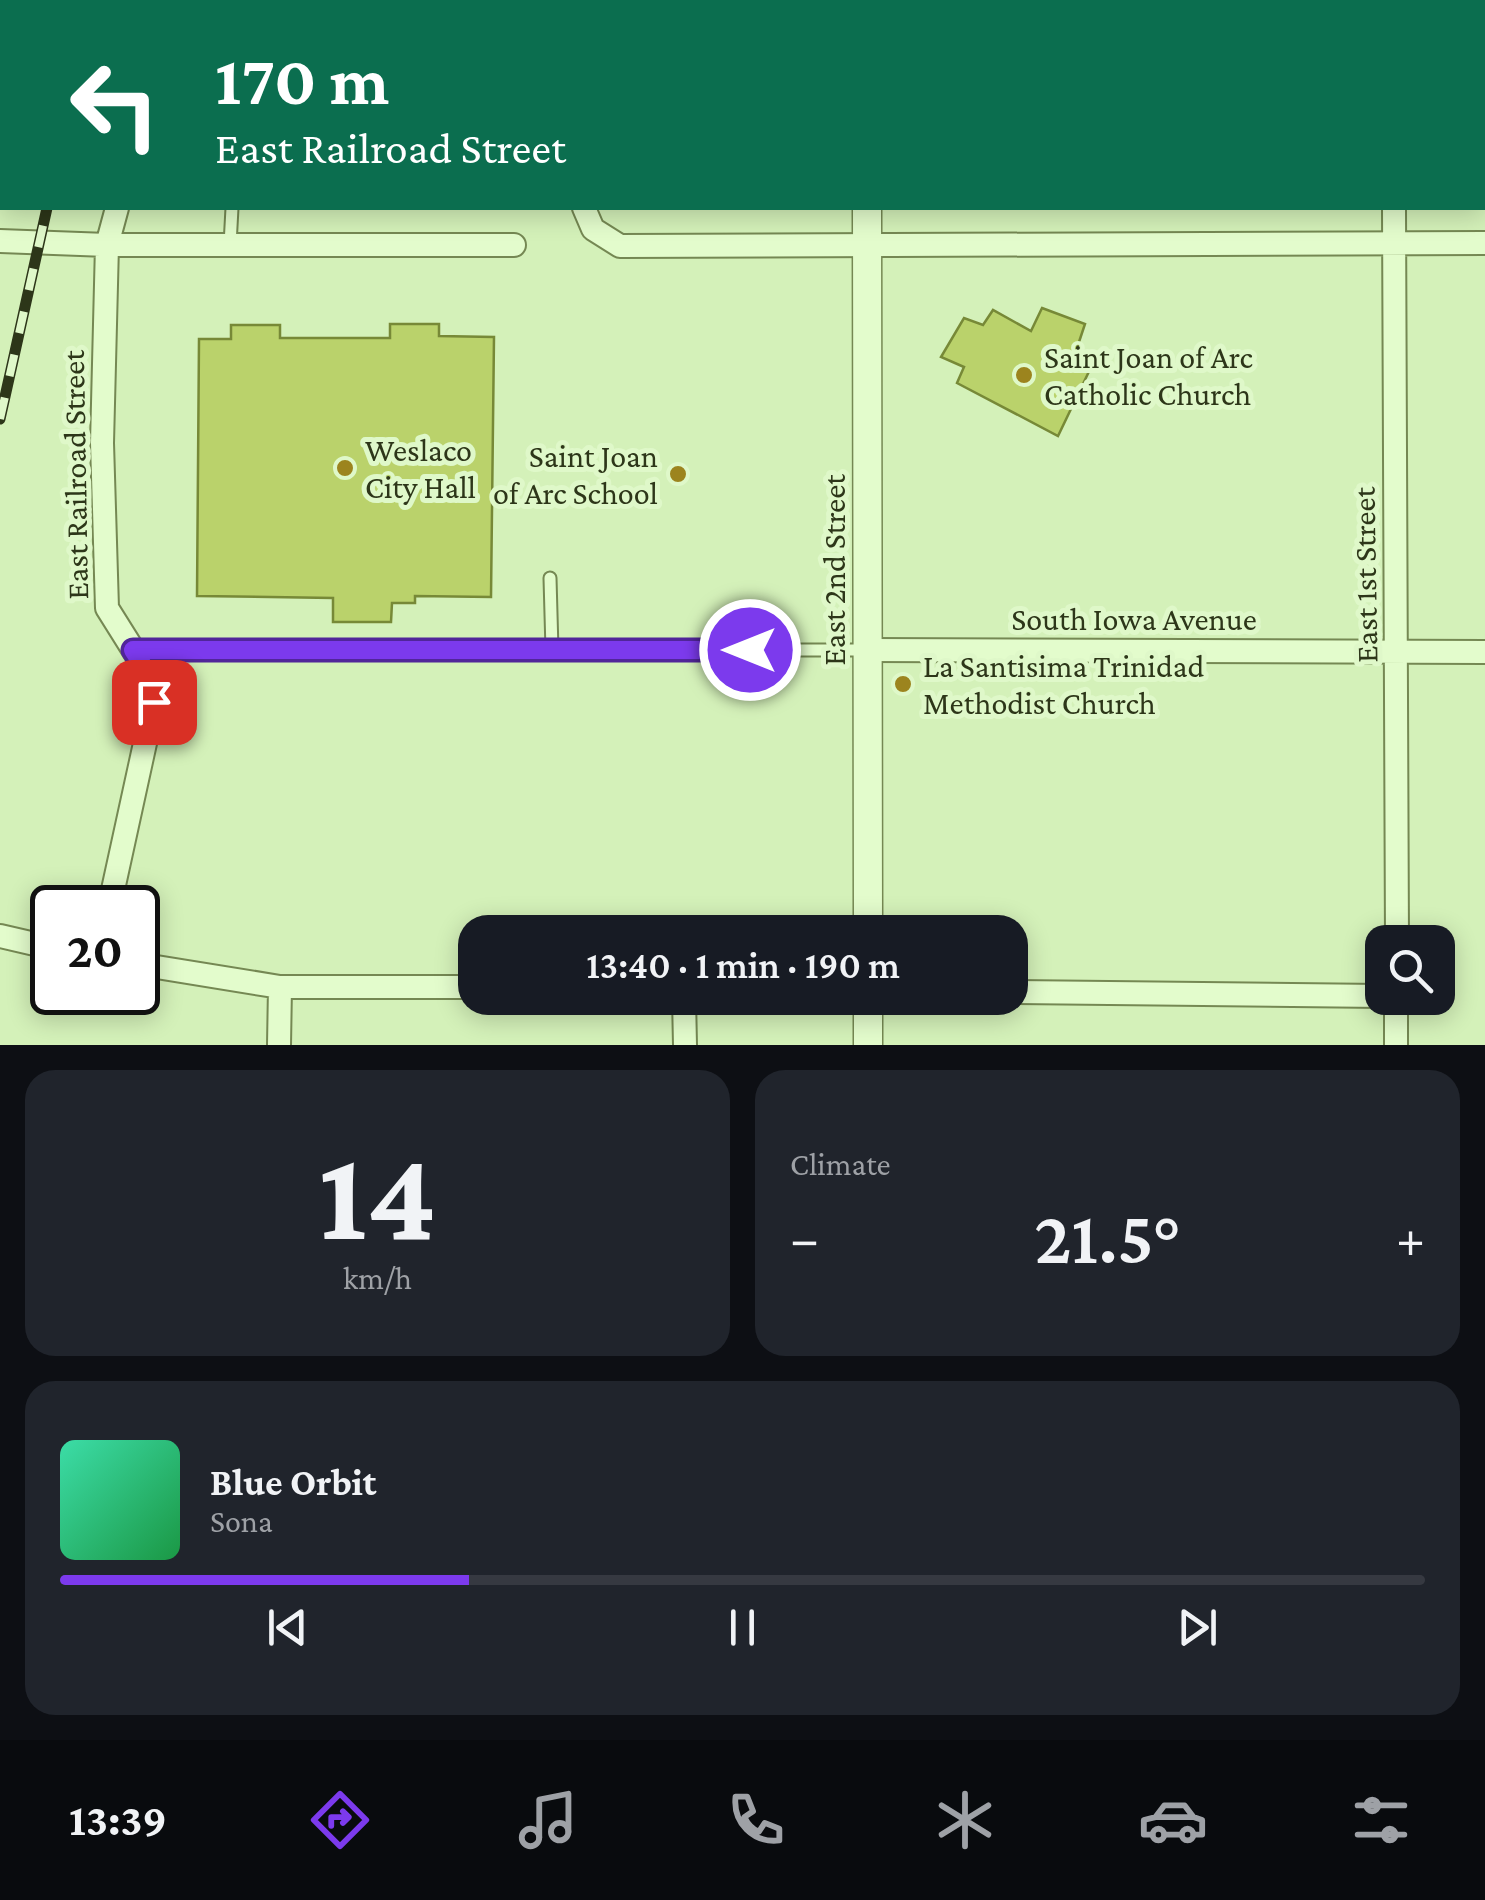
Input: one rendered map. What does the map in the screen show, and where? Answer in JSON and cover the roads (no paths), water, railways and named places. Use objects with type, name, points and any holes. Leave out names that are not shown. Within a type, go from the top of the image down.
[{"type":"street","name":"East Railroad Street","points":[[114,885],[154,702],[144,667],[107,608],[102,443],[107,245],[116,210]]},
{"type":"street","points":[[585,210],[593,229],[620,246],[1485,244]]},
{"type":"street","name":"East 2nd Street","points":[[867,210],[868,915]]},
{"type":"street","name":"East 1st Street","points":[[1394,210],[1399,652],[1397,925]]},
{"type":"street","points":[[0,241],[107,245],[514,245]]},
{"type":"street","name":"South Iowa Avenue","points":[[869,650],[1485,652]]},
{"type":"street","points":[[0,936],[30,943]]},
{"type":"street","points":[[160,968],[280,987],[458,987]]},
{"type":"street","points":[[280,987],[280,1045]]},
{"type":"street","points":[[1028,992],[1365,996]]},
{"type":"street","points":[[684,1015],[685,1045]]},
{"type":"street","points":[[868,1015],[868,1045]]},
{"type":"street","points":[[1396,1015],[1396,1045]]},
{"type":"lane","points":[[230,245],[232,210]]},
{"type":"lane","points":[[550,578],[552,650]]},
{"type":"lane","points":[[133,650],[869,650]]},
{"type":"railway","points":[[0,419],[47,210]]},
{"type":"place","name":"Saint Joan of Arc Catholic Church","points":[[1024,375]]},
{"type":"place","name":"Weslaco City Hall","points":[[345,468]]},
{"type":"place","name":"Saint Joan of Arc School","points":[[678,474]]},
{"type":"place","name":"La Santisima Trinidad Methodist Church","points":[[903,684]]}]
